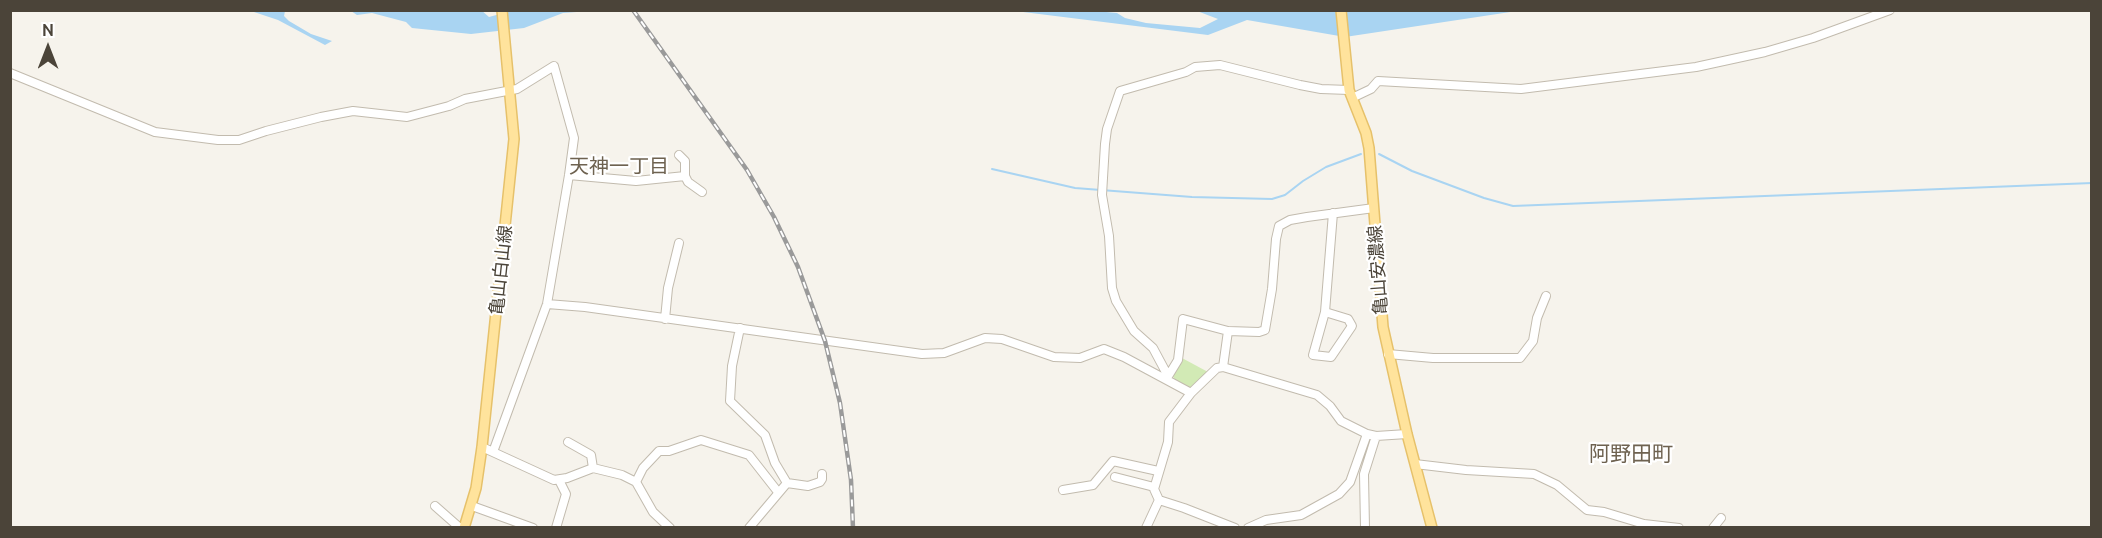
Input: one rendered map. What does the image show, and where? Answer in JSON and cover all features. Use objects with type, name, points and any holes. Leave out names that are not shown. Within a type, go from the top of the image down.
[{"type":"main road","name":"亀山白山線","points":[[462,528],[472,506],[482,447],[514,139],[502,10]]},
{"type":"main road","name":"亀山安濃線","points":[[1341,10],[1346,72],[1369,148],[1380,301],[1388,354],[1432,528]]},
{"type":"street","points":[[1167,377],[1153,348],[1134,331],[1116,301],[1112,288],[1109,236],[1102,191],[1106,136],[1120,92],[1186,72],[1195,67],[1220,65],[1300,86],[1351,94],[1371,89],[1378,81],[1521,89],[1696,67],[1765,52],[1813,38],[1890,10]]},
{"type":"street","points":[[10,73],[155,132],[218,140],[238,140],[266,130],[353,111],[407,117],[510,87],[517,89],[554,66],[574,138],[569,175],[547,304],[537,337],[493,452]]},
{"type":"street","points":[[679,155],[685,161],[685,176],[688,182],[702,192]]},
{"type":"street","points":[[569,175],[636,181],[685,176]]},
{"type":"street","points":[[1167,377],[1178,360],[1183,319],[1228,331],[1259,332],[1264,330],[1272,289],[1279,226],[1290,220],[1374,208]]},
{"type":"street","points":[[1324,312],[1348,319],[1352,326],[1331,357],[1312,355],[1324,312],[1333,213]]},
{"type":"street","points":[[665,319],[668,288],[680,243]]},
{"type":"street","points":[[1388,354],[1433,358],[1520,358],[1533,341],[1537,318],[1546,296]]},
{"type":"street","points":[[547,304],[585,306],[922,354],[944,353],[985,338],[1002,339],[1054,357],[1080,358],[1104,350],[1112,351],[1167,377],[1191,393]]},
{"type":"street","points":[[740,328],[732,366],[730,401],[765,435],[776,463],[788,483]]},
{"type":"street","points":[[1223,367],[1228,331]]},
{"type":"street","points":[[1146,528],[1159,500],[1154,487],[1168,442],[1169,422],[1191,393],[1214,370],[1223,367],[1317,395],[1330,406],[1341,421],[1367,434],[1376,436],[1407,434]]},
{"type":"street","points":[[1248,528],[1266,520],[1301,515],[1340,494],[1350,482],[1367,434]]},
{"type":"street","points":[[1365,528],[1364,474],[1376,436]]},
{"type":"street","points":[[636,482],[643,468],[659,451],[669,451],[701,440],[749,456],[762,469],[778,492]]},
{"type":"street","points":[[568,442],[591,454],[593,468]]},
{"type":"street","points":[[482,447],[549,479],[559,480],[593,468],[611,471],[636,482],[653,512],[670,528]]},
{"type":"street","points":[[1063,490],[1093,485],[1113,461],[1158,471]]},
{"type":"street","points":[[1415,464],[1534,474],[1557,485],[1587,510],[1604,512],[1644,524],[1679,528]]},
{"type":"street","points":[[788,483],[808,486],[820,482],[822,474]]},
{"type":"street","points":[[1115,477],[1154,487]]},
{"type":"street","points":[[556,528],[566,494],[559,480]]},
{"type":"street","points":[[748,528],[788,483]]},
{"type":"street","points":[[1159,500],[1231,527]]},
{"type":"street","points":[[435,506],[462,528]]},
{"type":"street","points":[[472,506],[533,528]]},
{"type":"street","points":[[1713,528],[1721,518]]},
{"type":"green space","points":[[1182,358],[1208,372],[1193,387],[1189,388],[1176,381],[1172,375]]},
{"type":"water","points":[[481,10],[489,17],[511,11],[590,11],[563,13],[524,28],[471,34],[412,28],[406,22],[372,13],[357,15],[351,11]]},
{"type":"water","points":[[1085,10],[1117,13],[1125,18],[1146,23],[1200,28],[1218,19],[1197,11],[1517,11],[1345,37],[1247,20],[1208,35],[1015,11]]},
{"type":"water","points":[[251,11],[285,11],[284,16],[289,21],[311,34],[332,41],[325,45],[278,20]]},
{"type":"waterway","points":[[992,169],[1075,188],[1192,197],[1272,199],[1285,195],[1326,167],[1361,154]]},
{"type":"waterway","points":[[1379,154],[1412,171],[1484,198],[1513,206],[2092,183]]},
{"type":"railway","points":[[633,10],[747,170],[774,217],[798,267],[825,341],[840,403],[851,480],[853,528]]},
{"type":"district","name":"天神一丁目","points":[[619,166]]},
{"type":"district","name":"阿野田町","points":[[1631,454]]}]
